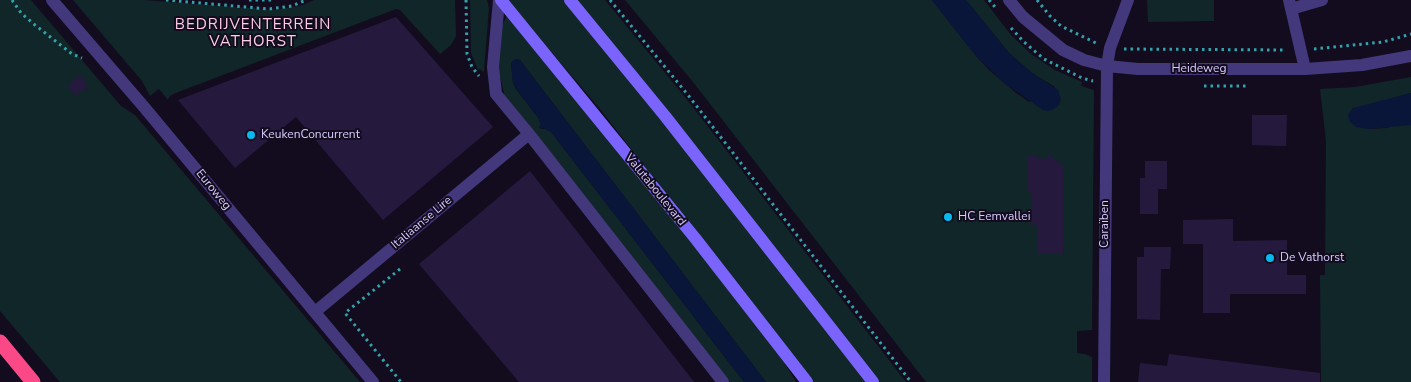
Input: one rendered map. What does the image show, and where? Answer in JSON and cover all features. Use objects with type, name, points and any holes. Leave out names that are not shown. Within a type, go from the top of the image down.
[{"type":"highway","points":[[0,342],[33,382]]},
{"type":"main road","name":"Valutaboulevard","points":[[500,0],[688,230],[807,382]]},
{"type":"main road","points":[[570,0],[659,108],[873,382]]},
{"type":"street","name":"Euroweg","points":[[52,0],[144,107],[373,382]]},
{"type":"street","name":"Valutaboulevard","points":[[496,94],[493,67],[500,0]]},
{"type":"street","name":"Heideweg","points":[[1009,0],[1023,17],[1063,50],[1084,60],[1107,66],[1138,69],[1305,69],[1362,65],[1411,56]]},
{"type":"street","name":"Caraïben","points":[[1104,382],[1107,66],[1110,48],[1128,0]]},
{"type":"street","points":[[1305,69],[1290,4],[1322,0]]},
{"type":"street","points":[[496,94],[723,382]]},
{"type":"street","name":"Italiaanse Lire","points":[[314,312],[529,134]]},
{"type":"path","points":[[12,0],[21,13],[48,34]]},
{"type":"path","points":[[166,0],[269,8],[292,6],[306,0]]},
{"type":"path","points":[[249,0],[275,0]]},
{"type":"path","points":[[466,0],[467,54],[472,67],[496,94]]},
{"type":"path","points":[[610,0],[682,88],[911,382]]},
{"type":"path","name":"Heideweg","points":[[1038,0],[1050,16],[1061,26],[1092,42],[1110,48],[1224,51],[1300,50],[1383,42],[1411,34]]},
{"type":"path","points":[[400,269],[344,313],[401,382]]},
{"type":"green space","points":[[0,0],[31,0],[121,106],[135,115],[360,382],[60,382],[0,311]]},
{"type":"green space","points":[[73,0],[143,0],[276,10],[303,5],[314,0],[455,0],[456,36],[451,45],[440,54],[400,10],[396,9],[173,94],[168,100],[159,89],[150,96],[142,81]]},
{"type":"green space","points":[[470,0],[487,0],[489,8],[483,72],[480,69],[478,70],[471,53]]},
{"type":"green space","points":[[507,0],[564,0],[621,68],[867,382],[812,382],[600,109]]},
{"type":"green space","points":[[577,0],[605,0],[685,97],[906,382],[880,382],[669,113]]},
{"type":"green space","name":"HC Eemvallei","points":[[625,0],[932,0],[976,56],[1016,93],[1029,102],[1055,87],[1032,73],[1009,53],[966,0],[984,0],[1011,35],[1031,54],[1055,70],[1082,82],[1081,86],[1094,90],[1092,330],[1077,331],[1077,353],[1092,357],[1092,382],[926,382],[693,82]]},
{"type":"green space","points":[[1147,0],[1214,0],[1214,21],[1148,22]]},
{"type":"green space","points":[[507,15],[592,114],[782,359],[796,382],[766,382],[520,60],[517,59],[511,64],[513,83],[539,119],[541,125],[539,127],[551,132],[744,382],[730,382],[533,130],[503,95],[498,68],[502,26]]},
{"type":"green space","points":[[1411,77],[1411,93],[1388,100],[1369,129],[1388,128],[1411,105],[1411,382],[1321,382],[1320,275],[1325,275],[1326,141],[1320,89],[1355,87]]},
{"type":"water","points":[[932,0],[966,0],[1009,53],[1032,73],[1058,90],[1061,99],[1059,105],[1048,111],[1043,110],[1004,83],[976,56]]},
{"type":"water","points":[[515,59],[520,60],[766,382],[744,382],[551,132],[539,127],[541,125],[539,119],[513,83],[511,63]]},
{"type":"water","points":[[1411,93],[1411,125],[1369,129],[1356,127],[1350,122],[1348,115],[1353,108]]},
{"type":"building","points":[[396,17],[493,127],[383,220],[296,117],[235,168],[178,100]]},
{"type":"building","points":[[80,75],[88,86],[76,96],[67,86]]},
{"type":"building","points":[[1252,115],[1287,115],[1286,146],[1252,145]]},
{"type":"building","points":[[1048,153],[1064,167],[1063,254],[1038,254],[1038,226],[1031,226],[1031,194],[1027,190],[1027,154],[1048,160]]},
{"type":"building","points":[[1145,161],[1167,161],[1167,189],[1158,189],[1158,214],[1140,214],[1140,178],[1145,178]]},
{"type":"building","points":[[530,171],[694,382],[519,382],[419,264]]},
{"type":"building","points":[[1233,219],[1233,241],[1287,240],[1287,275],[1306,275],[1306,294],[1230,294],[1230,313],[1203,313],[1203,244],[1183,244],[1183,220]]},
{"type":"building","points":[[1144,247],[1171,247],[1170,269],[1161,269],[1160,320],[1137,319],[1137,257],[1144,257]]},
{"type":"building","points":[[1169,354],[1320,373],[1320,382],[1138,382],[1140,363],[1167,366]]},
{"type":"place","name":"KeukenConcurrent","points":[[251,135]]},
{"type":"place","name":"HC Eemvallei","points":[[948,217]]},
{"type":"place","name":"De Vathorst","points":[[1270,258]]},
{"type":"district","name":"BEDRIJVENTERREIN VATHORST","points":[[253,34]]}]
